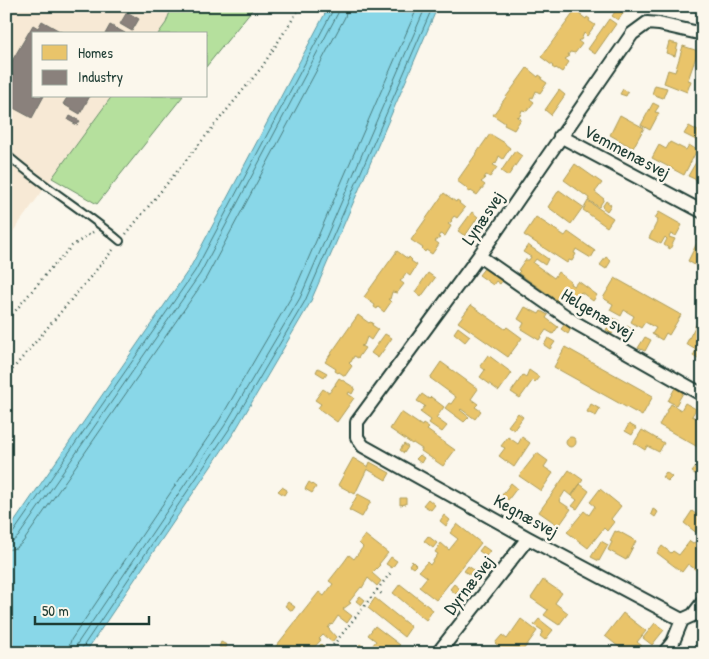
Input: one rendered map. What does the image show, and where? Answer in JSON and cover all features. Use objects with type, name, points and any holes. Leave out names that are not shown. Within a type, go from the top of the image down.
[{"type":"street","name":"Lynæsvej","points":[[357,437],[357,422],[479,256],[632,34],[646,23],[703,34]]},
{"type":"street","name":"Vemmenæsvej","points":[[560,136],[703,212]]},
{"type":"street","name":"Helgenæsvej","points":[[479,256],[574,322],[703,395]]},
{"type":"street","name":"Kegnæsvej","points":[[357,437],[363,446],[528,538],[682,620]]},
{"type":"street","name":"Dyrnæsvej","points":[[438,653],[528,538]]},
{"type":"street","points":[[664,653],[673,642],[682,620],[693,615],[703,602]]},
{"type":"lane","points":[[6,154],[23,170],[102,225],[120,241]]},
{"type":"path","points":[[6,377],[262,67],[301,6]]},
{"type":"path","points":[[6,322],[72,246],[102,225]]},
{"type":"path","points":[[327,653],[392,571]]},
{"type":"path","points":[[377,590],[384,596]]},
{"type":"shaded area","points":[[6,6],[172,6],[166,23],[159,32],[32,32],[32,98],[111,98],[6,241]]},
{"type":"green space","points":[[172,6],[255,6],[208,65],[208,32],[159,32],[166,23]]},
{"type":"green space","points":[[111,98],[181,98],[97,204],[52,178]]},
{"type":"water","points":[[329,6],[438,6],[310,303],[235,431],[85,653],[6,653],[6,534],[190,268]]},
{"type":"building: Homes","points":[[619,6],[626,10],[618,20],[612,16]]},
{"type":"building: Homes","points":[[575,11],[586,19],[587,17],[590,19],[589,21],[595,25],[587,36],[584,33],[581,40],[578,41],[582,44],[575,53],[570,52],[568,55],[570,56],[565,59],[569,62],[562,72],[552,67],[541,57]]},
{"type":"building: Homes","points":[[609,19],[616,24],[595,54],[588,49]]},
{"type":"building: Homes","points":[[669,42],[678,44],[675,56],[666,53]]},
{"type":"building: Homes","points":[[683,46],[698,51],[688,80],[691,81],[687,92],[664,83],[668,70],[675,72]]},
{"type":"building: Homes","points":[[527,68],[538,77],[539,75],[542,77],[541,79],[547,83],[540,93],[536,91],[533,98],[531,97],[530,99],[534,102],[527,111],[522,110],[520,116],[517,117],[521,119],[514,130],[504,125],[505,123],[493,115]]},
{"type":"building: Homes","points":[[655,85],[667,88],[663,98],[652,94]]},
{"type":"building: Homes","points":[[623,89],[628,92],[626,96],[620,94]]},
{"type":"building: Homes","points":[[559,90],[565,95],[551,115],[545,110]]},
{"type":"building: Homes","points":[[653,103],[659,106],[655,112],[659,113],[650,130],[641,125]]},
{"type":"building: Homes","points":[[620,115],[644,128],[633,148],[610,135]]},
{"type":"building: Homes","points":[[689,126],[700,132],[696,140],[684,134]]},
{"type":"building: Homes","points":[[490,134],[510,148],[503,159],[499,156],[496,164],[493,165],[497,167],[490,177],[486,175],[485,179],[481,182],[485,185],[477,195],[467,190],[457,181]]},
{"type":"building: Homes","points":[[670,142],[686,150],[689,145],[697,150],[684,175],[652,158],[659,145],[666,149]]},
{"type":"building: Homes","points":[[515,151],[522,156],[508,176],[501,171]]},
{"type":"building: Homes","points":[[699,157],[703,159],[703,185],[700,184],[701,182],[688,176]]},
{"type":"building: Homes","points":[[575,164],[602,183],[595,192],[604,199],[599,207],[564,180]]},
{"type":"building: Homes","points":[[559,190],[583,207],[571,224],[548,207]]},
{"type":"building: Homes","points":[[444,193],[456,202],[457,200],[460,202],[465,208],[457,218],[454,216],[448,224],[451,226],[445,236],[440,234],[438,237],[440,238],[435,241],[439,244],[432,254],[426,250],[425,252],[423,248],[411,240]]},
{"type":"building: Homes","points":[[588,201],[613,218],[607,227],[583,210]]},
{"type":"building: Homes","points":[[606,201],[611,205],[607,211],[602,207]]},
{"type":"building: Homes","points":[[472,212],[478,217],[465,236],[458,231]]},
{"type":"building: Homes","points":[[659,212],[682,225],[676,236],[671,234],[669,237],[675,239],[670,249],[664,245],[667,239],[665,237],[661,244],[649,238],[658,220],[655,218]]},
{"type":"building: Homes","points":[[536,217],[565,236],[568,232],[595,251],[591,258],[576,249],[574,253],[576,254],[572,261],[569,260],[567,263],[524,235]]},
{"type":"building: Homes","points":[[700,234],[703,236],[703,270],[688,261]]},
{"type":"building: Homes","points":[[528,245],[548,259],[545,265],[536,259],[533,263],[554,278],[558,272],[574,286],[578,281],[597,295],[593,301],[581,292],[576,300],[564,292],[558,301],[518,273],[525,260],[529,260],[531,257],[523,252]]},
{"type":"building: Homes","points":[[397,251],[408,259],[409,257],[417,265],[410,276],[406,273],[400,281],[404,284],[397,293],[392,292],[390,299],[388,299],[391,302],[384,312],[378,307],[377,309],[374,307],[375,305],[364,297]]},
{"type":"building: Homes","points":[[606,257],[611,261],[606,269],[600,265]]},
{"type":"building: Homes","points":[[486,266],[504,278],[500,284],[496,281],[493,285],[479,275]]},
{"type":"building: Homes","points":[[428,273],[435,278],[421,297],[415,292]]},
{"type":"building: Homes","points":[[615,278],[681,315],[669,335],[666,333],[662,340],[652,334],[656,328],[645,322],[641,328],[631,322],[634,316],[624,310],[621,316],[610,310],[613,304],[603,298]]},
{"type":"building: Homes","points":[[471,305],[505,329],[507,327],[522,338],[508,357],[458,322]]},
{"type":"building: Homes","points":[[525,307],[539,314],[541,311],[548,315],[546,318],[558,327],[553,334],[546,330],[539,340],[521,329],[524,323],[518,319]]},
{"type":"building: Homes","points":[[358,315],[369,323],[373,323],[372,325],[378,329],[371,340],[367,337],[364,345],[361,346],[365,348],[358,358],[354,356],[349,363],[352,366],[345,376],[335,371],[336,369],[325,362]]},
{"type":"building: Homes","points":[[613,318],[619,321],[612,334],[606,330]]},
{"type":"building: Homes","points":[[697,323],[703,326],[703,362],[693,356],[696,350],[686,344]]},
{"type":"building: Homes","points":[[565,324],[571,328],[568,334],[561,329]]},
{"type":"building: Homes","points":[[627,326],[635,331],[628,343],[621,339]]},
{"type":"building: Homes","points":[[458,327],[470,336],[465,342],[454,333]]},
{"type":"building: Homes","points":[[385,334],[392,338],[378,358],[371,353]]},
{"type":"building: Homes","points":[[645,337],[651,340],[645,351],[638,348]]},
{"type":"building: Homes","points":[[548,338],[555,342],[550,349],[544,345]]},
{"type":"building: Homes","points":[[565,347],[653,396],[642,416],[554,367]]},
{"type":"building: Homes","points":[[488,355],[512,373],[499,391],[480,377],[485,370],[480,366]]},
{"type":"building: Homes","points":[[441,362],[478,389],[471,399],[478,404],[475,407],[481,411],[475,419],[461,409],[469,417],[464,422],[445,408],[456,397],[430,378]]},
{"type":"building: Homes","points":[[318,368],[327,373],[324,377],[316,372]]},
{"type":"building: Homes","points":[[529,370],[539,377],[535,382],[533,380],[520,398],[511,392],[523,375],[526,377]]},
{"type":"building: Homes","points":[[339,378],[355,388],[352,394],[349,392],[348,394],[354,398],[337,422],[318,408],[321,404],[315,400],[323,389],[329,393],[336,386],[335,384]]},
{"type":"building: Homes","points":[[675,388],[683,393],[676,405],[668,401]]},
{"type":"building: Homes","points":[[422,394],[429,399],[431,397],[444,407],[436,418],[447,426],[442,432],[429,423],[431,420],[420,412],[425,406],[417,401]]},
{"type":"building: Homes","points":[[685,403],[696,409],[692,416],[703,422],[703,450],[659,425],[671,404],[681,410]]},
{"type":"building: Homes","points":[[591,404],[600,409],[596,416],[587,412]]},
{"type":"building: Homes","points":[[401,412],[422,426],[423,424],[429,428],[427,430],[455,450],[443,466],[421,451],[422,449],[390,429]]},
{"type":"building: Homes","points":[[518,413],[523,417],[514,430],[508,426]]},
{"type":"building: Homes","points":[[629,424],[636,428],[632,435],[625,431]]},
{"type":"building: Homes","points":[[642,430],[664,443],[659,452],[647,446],[645,450],[634,443]]},
{"type":"building: Homes","points":[[508,437],[518,444],[522,437],[530,443],[514,467],[499,456],[505,448],[501,446]]},
{"type":"building: Homes","points":[[571,437],[576,442],[571,447],[566,442]]},
{"type":"building: Homes","points":[[404,444],[408,447],[404,453],[400,450]]},
{"type":"building: Homes","points":[[537,453],[548,461],[544,467],[553,473],[541,491],[519,476]]},
{"type":"building: Homes","points":[[420,455],[424,458],[421,463],[416,459]]},
{"type":"building: Homes","points":[[353,458],[368,467],[370,462],[390,473],[386,480],[367,469],[355,494],[338,485]]},
{"type":"building: Homes","points":[[697,466],[703,470],[700,477],[692,472]]},
{"type":"building: Homes","points":[[569,470],[583,480],[571,496],[565,491],[559,501],[571,509],[559,526],[539,512]]},
{"type":"building: Homes","points":[[666,472],[672,477],[668,481],[662,477]]},
{"type":"building: Homes","points":[[309,482],[316,487],[312,493],[305,489]]},
{"type":"building: Homes","points":[[511,483],[517,488],[508,500],[502,495]]},
{"type":"building: Homes","points":[[580,484],[589,491],[577,509],[572,506],[577,500],[572,496]]},
{"type":"building: Homes","points":[[282,487],[287,490],[284,495],[278,491]]},
{"type":"building: Homes","points":[[600,489],[621,506],[611,519],[614,522],[607,531],[604,528],[588,548],[567,532],[584,511],[589,515],[595,506],[590,502]]},
{"type":"building: Homes","points":[[358,494],[371,501],[362,517],[349,510]]},
{"type":"building: Homes","points":[[400,498],[406,498],[406,504],[400,505]]},
{"type":"building: Homes","points":[[428,499],[435,505],[431,510],[423,505]]},
{"type":"building: Homes","points":[[703,507],[703,538],[684,523],[692,511],[697,515]]},
{"type":"building: Homes","points":[[653,509],[658,512],[655,517],[651,514]]},
{"type":"building: Homes","points":[[444,515],[450,520],[446,526],[440,521]]},
{"type":"building: Homes","points":[[457,524],[481,543],[436,600],[419,587],[427,577],[419,571],[427,562],[430,565],[438,554],[435,552],[441,543],[449,550],[458,539],[450,533]]},
{"type":"building: Homes","points":[[615,531],[636,541],[626,560],[608,550]]},
{"type":"building: Homes","points":[[365,535],[388,553],[372,573],[381,581],[377,586],[368,578],[362,588],[349,602],[351,603],[343,609],[352,616],[347,623],[338,616],[331,624],[328,628],[336,637],[332,642],[323,635],[309,653],[276,653],[273,650],[319,592],[324,596],[333,584],[329,581],[349,555],[354,559],[363,547],[359,543]]},
{"type":"building: Homes","points":[[428,536],[437,543],[433,548],[424,541]]},
{"type":"building: Homes","points":[[601,541],[608,545],[599,561],[591,557]]},
{"type":"building: Homes","points":[[690,541],[703,548],[703,569],[700,573],[688,564],[682,572],[657,553],[662,546],[671,553],[673,551],[679,555]]},
{"type":"building: Homes","points":[[483,546],[490,551],[486,556],[479,551]]},
{"type":"building: Homes","points":[[391,557],[397,561],[392,568],[386,564]]},
{"type":"building: Homes","points":[[412,561],[416,565],[413,568],[409,565]]},
{"type":"building: Homes","points":[[468,566],[474,570],[470,575],[464,571]]},
{"type":"building: Homes","points":[[543,580],[562,593],[555,603],[568,613],[559,625],[544,615],[548,610],[531,598]]},
{"type":"building: Homes","points":[[400,584],[433,610],[426,620],[393,593]]},
{"type":"building: Homes","points":[[454,584],[460,589],[456,594],[450,589]]},
{"type":"building: Homes","points":[[360,596],[365,600],[361,605],[356,601]]},
{"type":"building: Homes","points":[[375,598],[411,627],[404,637],[368,608]]},
{"type":"building: Homes","points":[[288,602],[295,607],[292,611],[285,606]]},
{"type":"building: Homes","points":[[623,613],[646,631],[637,642],[642,646],[637,653],[622,653],[624,651],[605,636]]},
{"type":"building: Homes","points":[[521,619],[537,631],[521,653],[506,653],[495,643],[502,635],[507,639]]},
{"type":"building: Homes","points":[[539,619],[553,630],[545,640],[540,636],[543,631],[534,625]]},
{"type":"building: Homes","points":[[655,623],[664,630],[652,645],[643,638]]},
{"type":"building: Homes","points":[[375,626],[400,645],[393,653],[354,653],[360,644],[368,651],[376,641],[368,635]]},
{"type":"building: Homes","points":[[221,642],[227,645],[225,650],[219,647]]},
{"type":"building: Homes","points":[[321,644],[326,649],[323,653],[314,653]]},
{"type":"building: Industry","points":[[127,12],[139,19],[132,31],[120,24]]},
{"type":"building: Industry","points":[[42,21],[61,32],[32,32],[32,98],[43,98],[32,118],[6,104],[6,88],[13,75],[6,71],[33,25],[38,28]]},
{"type":"building: Industry","points":[[110,25],[123,32],[106,32]]},
{"type":"building: Industry","points":[[67,98],[89,98],[80,114],[63,104]]},
{"type":"building: Industry","points":[[70,116],[80,121],[77,125],[68,120]]}]
